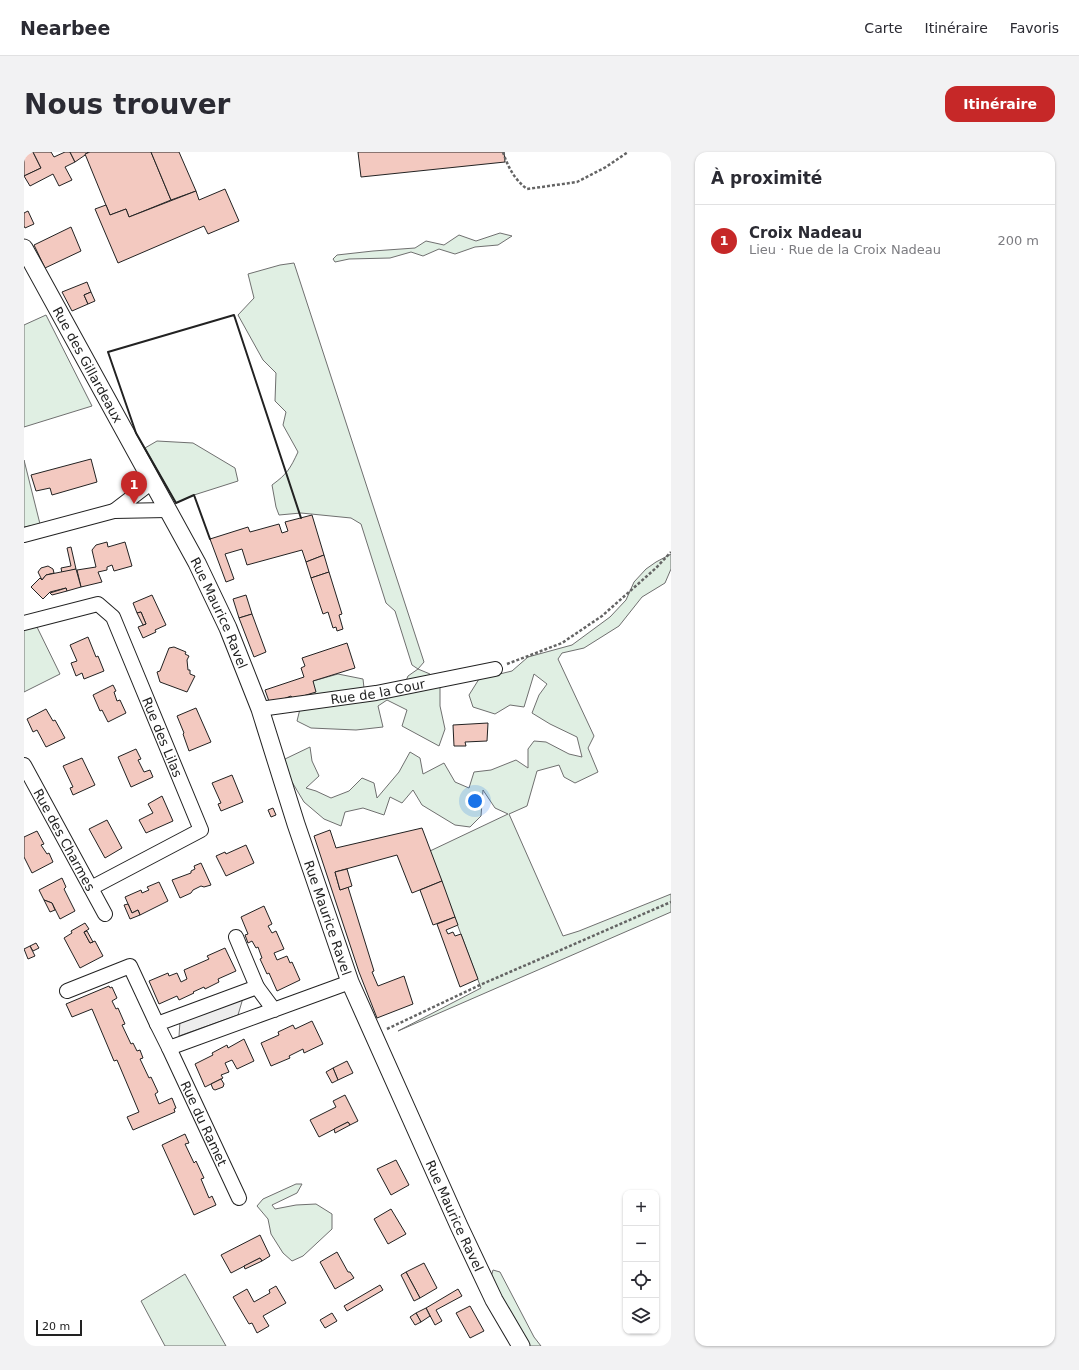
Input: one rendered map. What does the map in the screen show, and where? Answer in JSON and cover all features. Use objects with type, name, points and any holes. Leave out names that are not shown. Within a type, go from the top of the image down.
[{"type":"street","name":"Rue des Gillardeaux","points":[[24,248],[152,482]]},
{"type":"street","name":"Rue Maurice Ravel","points":[[152,482],[197,564],[228,628],[260,709],[296,824],[350,982],[490,1293],[521,1346]]},
{"type":"street","points":[[114,512],[152,482]]},
{"type":"street","points":[[24,535],[114,512],[168,510]]},
{"type":"street","name":"Rue des Lilas","points":[[24,624],[98,604],[113,617],[201,830],[90,888]]},
{"type":"street","name":"Rue de la Cour","points":[[260,709],[376,693],[495,669]]},
{"type":"street","name":"Rue des Charmes","points":[[24,765],[105,914]]},
{"type":"street","points":[[236,937],[257,987],[274,1010]]},
{"type":"street","name":"Rue du Ramet","points":[[67,991],[130,966],[239,1198]]},
{"type":"street","points":[[169,1048],[350,982]]},
{"type":"street","points":[[157,1024],[257,987]]},
{"type":"path","points":[[503,152],[508,168],[518,182],[527,189],[577,182],[606,167],[628,152]]},
{"type":"path","points":[[495,669],[562,644],[602,616],[656,568],[671,552]]},
{"type":"path","points":[[374,1035],[480,985],[671,902]]},
{"type":"green space","points":[[500,233],[512,236],[498,245],[475,247],[455,254],[439,249],[423,256],[411,252],[390,258],[349,259],[335,262],[333,259],[337,255],[415,248],[426,241],[444,245],[459,235],[476,241]]},
{"type":"green space","points":[[294,263],[424,662],[418,669],[412,665],[395,611],[386,603],[361,524],[351,518],[301,513],[279,515],[276,507],[272,485],[288,471],[298,452],[283,425],[286,412],[275,401],[276,373],[263,360],[238,315],[254,298],[248,274],[280,265]]},
{"type":"green space","points":[[46,315],[92,406],[24,427],[24,325]]},
{"type":"green space","points":[[157,441],[193,443],[235,468],[238,481],[194,495],[176,503],[145,448]]},
{"type":"green space","points":[[24,460],[40,524],[24,527]]},
{"type":"green space","points":[[671,554],[671,569],[665,583],[642,597],[619,626],[584,648],[562,653],[558,659],[594,736],[588,748],[598,772],[575,783],[564,777],[559,765],[537,771],[527,806],[509,814],[563,936],[671,894],[671,912],[398,1031],[481,988],[430,851],[508,814],[495,808],[483,790],[481,816],[470,827],[455,825],[422,805],[413,790],[402,803],[390,797],[384,815],[363,808],[345,812],[341,826],[324,819],[304,802],[292,782],[283,773],[285,759],[310,747],[312,761],[319,776],[306,788],[331,798],[349,791],[362,778],[374,783],[377,798],[399,772],[410,752],[420,758],[423,774],[444,763],[455,782],[469,788],[474,772],[491,770],[516,760],[528,768],[528,749],[534,741],[546,742],[569,754],[582,757],[577,737],[550,724],[532,713],[539,695],[547,684],[534,674],[524,707],[510,705],[495,714],[473,707],[469,695],[479,679],[512,671],[528,657],[572,645],[610,617],[626,600],[634,582],[646,569]]},
{"type":"green space","points":[[36,625],[60,674],[24,692],[24,628]]},
{"type":"green space","points":[[418,669],[430,674],[440,688],[440,706],[445,729],[439,746],[402,726],[407,710],[387,700],[378,706],[383,727],[356,730],[311,728],[297,721],[300,709],[313,681],[338,674],[363,679],[364,688],[403,688],[408,676]]},
{"type":"green space","points":[[296,1184],[302,1184],[297,1193],[272,1205],[275,1209],[296,1205],[316,1204],[332,1214],[332,1229],[303,1256],[292,1261],[283,1253],[271,1234],[268,1219],[257,1206],[263,1199]]},
{"type":"green space","points":[[493,1270],[500,1272],[534,1337],[541,1346],[527,1346],[491,1277]]},
{"type":"green space","points":[[185,1274],[226,1346],[165,1346],[141,1301]]},
{"type":"shaded area","points":[[243,998],[238,1015],[179,1036],[180,1021]]},
{"type":"building","points":[[24,152],[33,152],[41,168],[24,176]]},
{"type":"building","points":[[33,152],[51,152],[54,157],[65,152],[70,152],[75,162],[65,167],[72,180],[59,186],[53,174],[30,186],[24,176],[41,168]]},
{"type":"building","points":[[70,152],[87,152],[88,153],[75,162]]},
{"type":"building","points":[[90,152],[151,152],[171,200],[129,217],[126,209],[110,215],[85,154]]},
{"type":"building","points":[[151,152],[179,152],[196,191],[171,200]]},
{"type":"building","points":[[358,152],[504,152],[505,162],[361,177]]},
{"type":"building","points":[[225,189],[239,221],[208,234],[204,226],[118,263],[95,209],[106,205],[110,215],[126,209],[129,217],[196,191],[199,200]]},
{"type":"building","points":[[28,211],[34,224],[25,228],[24,213]]},
{"type":"building","points":[[71,227],[81,251],[45,268],[34,245]]},
{"type":"building","points":[[87,282],[91,292],[84,295],[88,304],[72,311],[62,292]]},
{"type":"building","points":[[91,292],[95,301],[88,304],[84,295]]},
{"type":"building","points":[[91,459],[97,482],[52,495],[50,488],[36,491],[31,475]]},
{"type":"building","points":[[312,515],[324,555],[306,562],[302,550],[247,565],[242,549],[225,554],[234,579],[226,582],[210,539],[248,527],[250,532],[279,524],[282,533],[288,531],[285,522]]},
{"type":"building","points":[[107,542],[108,547],[125,542],[132,566],[114,571],[112,565],[107,567],[107,570],[98,572],[102,582],[81,587],[77,570],[96,567],[92,550],[96,545]]},
{"type":"building","points":[[71,547],[76,569],[62,573],[61,568],[71,566],[67,548]]},
{"type":"building","points":[[324,555],[329,572],[311,578],[306,562]]},
{"type":"building","points":[[48,566],[53,569],[54,573],[46,575],[42,580],[38,572],[41,568]]},
{"type":"building","points":[[76,569],[81,587],[67,591],[66,588],[50,592],[43,599],[31,587],[40,578],[42,580],[46,575]]},
{"type":"building","points":[[329,572],[342,614],[339,615],[343,629],[337,631],[336,627],[333,628],[328,612],[323,614],[311,578]]},
{"type":"building","points":[[66,588],[67,591],[52,595],[50,593]]},
{"type":"building","points":[[152,595],[166,625],[143,638],[138,627],[146,624],[141,612],[137,613],[133,603]]},
{"type":"building","points":[[246,595],[252,614],[239,618],[233,599]]},
{"type":"building","points":[[141,612],[146,624],[143,625],[137,613]]},
{"type":"building","points":[[252,614],[266,652],[254,657],[239,618]]},
{"type":"building","points":[[88,637],[96,657],[98,656],[104,671],[84,679],[82,673],[76,676],[71,663],[77,661],[70,645]]},
{"type":"building","points":[[347,643],[355,668],[313,681],[316,692],[293,699],[291,696],[270,704],[265,690],[304,677],[301,668],[305,666],[302,658]]},
{"type":"building","points":[[174,647],[186,652],[185,654],[189,656],[187,660],[188,670],[190,670],[190,674],[195,676],[187,692],[160,682],[157,672],[160,671],[169,648]]},
{"type":"building","points":[[113,685],[116,691],[114,692],[117,701],[120,700],[126,713],[108,722],[102,710],[100,711],[93,695]]},
{"type":"building","points":[[196,708],[211,742],[189,751],[177,716]]},
{"type":"building","points":[[46,709],[53,721],[55,720],[65,738],[46,747],[37,730],[33,732],[27,719]]},
{"type":"building","points":[[488,723],[487,741],[465,742],[466,746],[454,746],[453,725]]},
{"type":"building","points":[[136,749],[141,759],[138,760],[144,772],[150,770],[153,777],[131,787],[118,757]]},
{"type":"building","points":[[82,758],[95,785],[73,795],[70,788],[73,787],[63,766]]},
{"type":"building","points":[[232,775],[243,802],[221,811],[218,804],[221,803],[212,783]]},
{"type":"building","points":[[162,796],[173,821],[146,833],[139,820],[153,813],[148,804]]},
{"type":"building","points":[[273,808],[276,815],[271,817],[268,810]]},
{"type":"building","points":[[107,820],[122,848],[105,858],[89,829]]},
{"type":"building","points":[[422,828],[442,881],[412,893],[397,855],[335,872],[340,890],[348,887],[374,971],[372,972],[378,986],[404,976],[413,1004],[377,1018],[359,972],[314,836],[330,830],[336,848]]},
{"type":"building","points":[[37,831],[44,844],[41,845],[47,854],[49,853],[53,862],[32,873],[24,857],[24,837]]},
{"type":"building","points":[[246,845],[254,863],[226,876],[216,856],[225,852],[226,854]]},
{"type":"building","points":[[201,863],[211,885],[204,887],[201,886],[180,898],[172,880],[191,873],[191,871],[195,869],[194,866]]},
{"type":"building","points":[[347,869],[352,886],[340,890],[335,872]]},
{"type":"building","points":[[62,878],[66,887],[64,889],[75,911],[60,919],[52,903],[44,900],[39,890]]},
{"type":"building","points":[[442,881],[455,917],[433,925],[420,890]]},
{"type":"building","points":[[159,882],[168,901],[140,915],[138,910],[132,913],[125,897],[141,890],[142,893],[149,890],[147,887]]},
{"type":"building","points":[[44,900],[52,903],[55,910],[50,912]]},
{"type":"building","points":[[128,904],[132,913],[138,910],[140,915],[130,919],[124,905]]},
{"type":"building","points":[[264,906],[272,924],[268,926],[272,933],[276,931],[284,949],[274,953],[277,960],[287,956],[290,963],[292,962],[300,980],[277,991],[269,973],[267,974],[260,959],[262,958],[258,947],[256,948],[252,941],[248,943],[245,935],[248,934],[241,917]]},
{"type":"building","points":[[455,917],[458,925],[446,930],[448,934],[453,932],[455,936],[461,934],[478,979],[460,987],[437,924]]},
{"type":"building","points":[[85,923],[89,929],[84,932],[90,943],[95,941],[103,956],[80,968],[64,938],[72,933],[71,931]]},
{"type":"building","points":[[87,931],[93,942],[90,943],[84,932]]},
{"type":"building","points":[[36,943],[39,948],[33,951],[30,946]]},
{"type":"building","points":[[30,946],[35,956],[28,959],[24,949]]},
{"type":"building","points":[[225,948],[236,971],[218,979],[219,982],[205,989],[204,987],[179,1000],[177,996],[159,1004],[149,981],[168,973],[169,976],[177,973],[181,982],[187,979],[184,970],[209,959],[207,956]]},
{"type":"building","points":[[109,986],[110,988],[112,987],[117,998],[112,1001],[116,1009],[118,1008],[125,1024],[122,1025],[131,1044],[133,1043],[137,1051],[140,1050],[143,1058],[140,1059],[158,1092],[155,1094],[159,1104],[172,1098],[176,1108],[174,1109],[175,1112],[133,1130],[127,1117],[139,1112],[117,1060],[114,1061],[92,1009],[72,1017],[66,1004]]},
{"type":"building","points":[[312,1021],[323,1044],[304,1053],[303,1049],[289,1056],[290,1058],[271,1066],[261,1043],[279,1035],[278,1032],[293,1025],[295,1029]]},
{"type":"building","points":[[244,1039],[254,1061],[237,1069],[232,1060],[225,1063],[229,1072],[221,1075],[223,1078],[205,1087],[195,1064],[213,1055],[212,1053],[227,1045],[228,1048]]},
{"type":"building","points":[[347,1061],[353,1073],[338,1080],[333,1068]]},
{"type":"building","points":[[333,1068],[338,1080],[332,1083],[326,1072]]},
{"type":"building","points":[[221,1079],[224,1084],[223,1087],[215,1090],[213,1089],[211,1084]]},
{"type":"building","points":[[345,1095],[358,1121],[350,1125],[348,1122],[319,1137],[310,1120],[336,1107],[333,1101]]},
{"type":"building","points":[[348,1122],[350,1125],[335,1133],[334,1129]]},
{"type":"building","points":[[185,1134],[189,1143],[185,1144],[194,1163],[196,1161],[204,1178],[201,1179],[209,1198],[212,1196],[216,1205],[194,1215],[162,1145]]},
{"type":"building","points":[[396,1160],[409,1185],[391,1195],[377,1169]]},
{"type":"building","points":[[391,1209],[406,1234],[388,1244],[374,1219]]},
{"type":"building","points":[[260,1235],[270,1256],[262,1261],[260,1258],[231,1273],[221,1255]]},
{"type":"building","points":[[337,1252],[348,1272],[350,1272],[354,1278],[335,1289],[320,1262]]},
{"type":"building","points":[[260,1258],[262,1261],[245,1269],[244,1266]]},
{"type":"building","points":[[424,1263],[437,1288],[420,1298],[406,1272]]},
{"type":"building","points":[[406,1272],[420,1298],[414,1301],[401,1275]]},
{"type":"building","points":[[380,1285],[383,1290],[347,1311],[344,1306]]},
{"type":"building","points":[[276,1286],[286,1303],[263,1316],[269,1326],[257,1333],[252,1323],[249,1324],[233,1297],[247,1289],[254,1302],[270,1293],[269,1290]]},
{"type":"building","points":[[458,1289],[462,1296],[436,1310],[442,1321],[435,1325],[426,1308]]},
{"type":"building","points":[[470,1306],[484,1331],[470,1338],[456,1313]]},
{"type":"building","points":[[426,1308],[430,1316],[421,1322],[416,1313]]},
{"type":"building","points":[[332,1313],[337,1321],[325,1328],[320,1320]]},
{"type":"building","points":[[416,1313],[421,1322],[415,1325],[410,1317]]},
{"type":"wall","points":[[210,539],[194,495],[176,503],[136,433],[108,352],[234,315],[301,518]]},
{"type":"place","name":"Croix Nadeau","points":[[134,504]]}]
